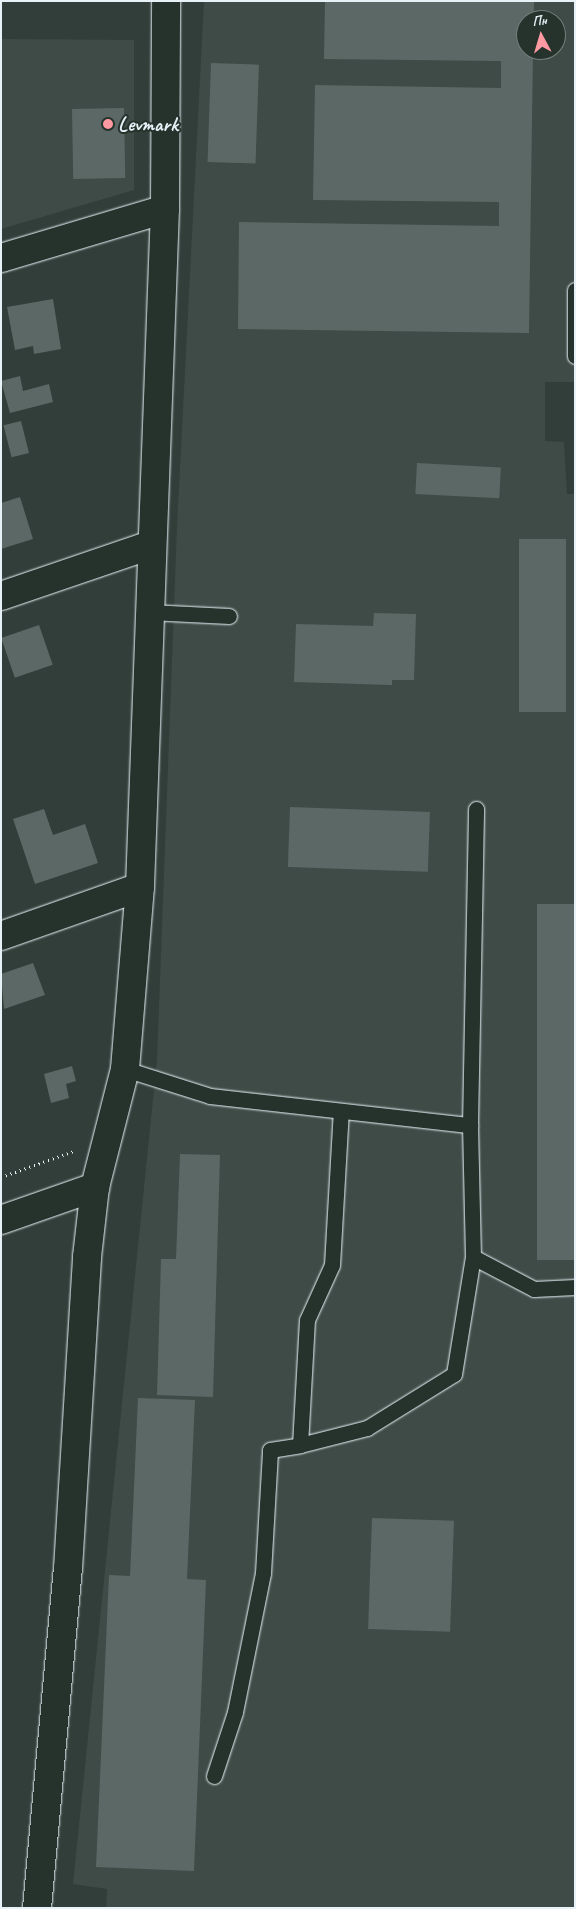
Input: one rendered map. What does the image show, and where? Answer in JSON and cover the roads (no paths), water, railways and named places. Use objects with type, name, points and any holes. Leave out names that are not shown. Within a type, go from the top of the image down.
[{"type":"street","points":[[37,1908],[68,1569],[87,1257],[95,1187],[125,1069],[140,888],[165,209],[166,1]]},
{"type":"street","points":[[1,258],[165,209]]},
{"type":"street","points":[[1,596],[152,545]]},
{"type":"street","points":[[1,936],[140,888]]},
{"type":"street","points":[[1,1220],[95,1187]]},
{"type":"lane","points":[[575,290],[575,356]]},
{"type":"lane","points":[[149,612],[229,616]]},
{"type":"lane","points":[[214,1776],[235,1712],[263,1573],[270,1450],[300,1445],[367,1428],[454,1374],[473,1258],[470,1125],[476,809]]},
{"type":"lane","points":[[125,1069],[210,1096],[470,1125]]},
{"type":"lane","points":[[300,1445],[307,1320],[332,1265],[341,1111]]},
{"type":"lane","points":[[473,1258],[534,1289],[575,1287]]},
{"type":"place","name":"Levmark","points":[[108,124]]}]
